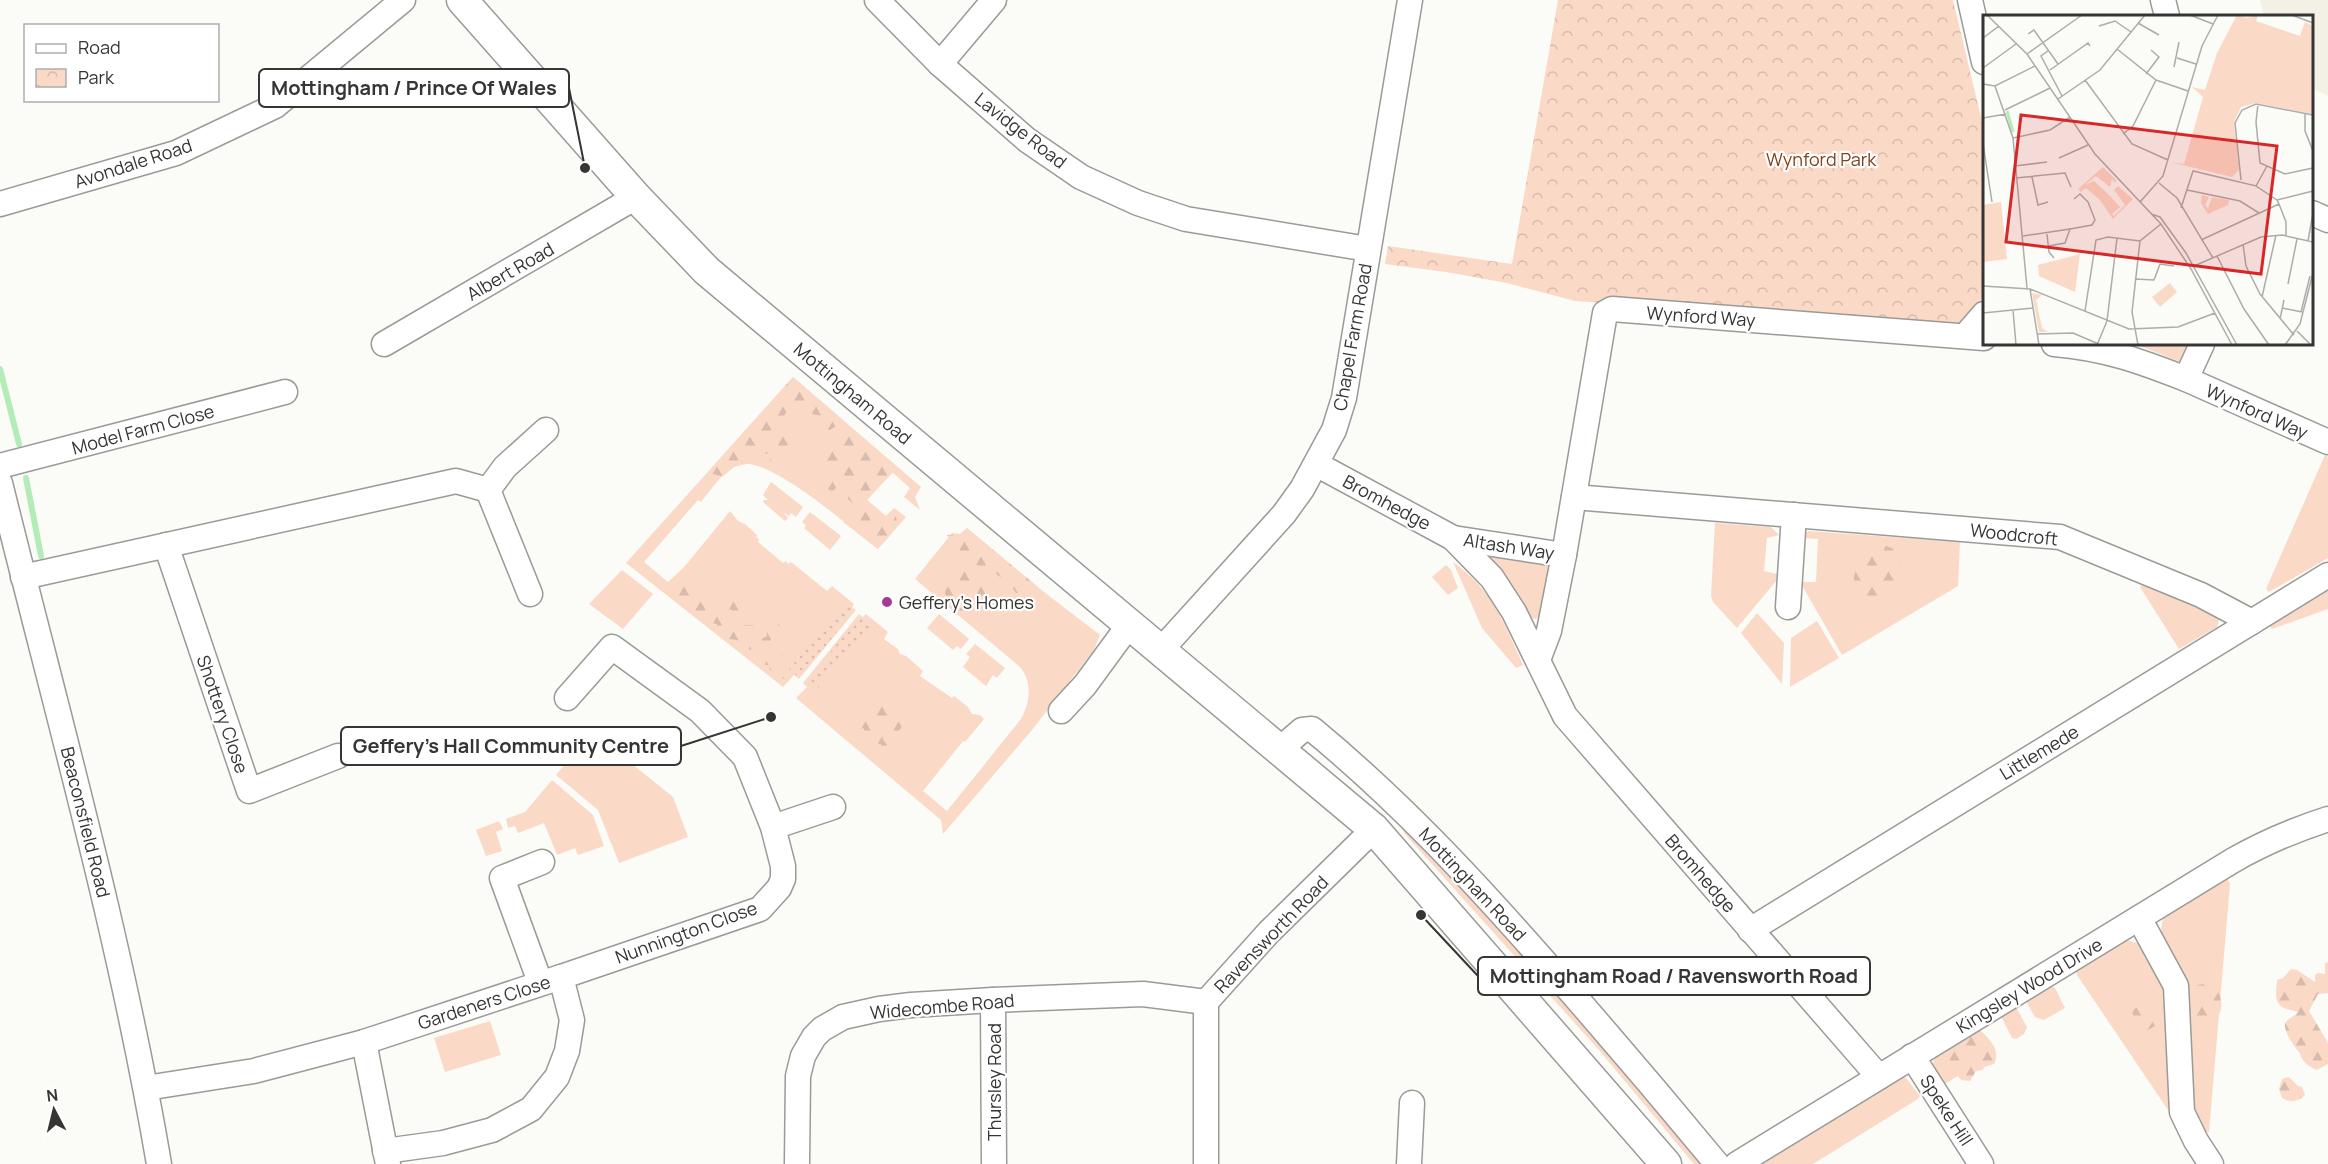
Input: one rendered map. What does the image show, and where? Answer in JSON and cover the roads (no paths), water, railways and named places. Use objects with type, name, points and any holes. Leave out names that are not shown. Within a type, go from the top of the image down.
[{"type":"main road","name":"Mottingham Road","points":[[462,0],[636,197],[707,271],[1374,829],[1666,1164]]},
{"type":"street","name":"Avondale Road","points":[[0,204],[176,153],[275,106],[404,0]]},
{"type":"street","name":"Lavidge Road","points":[[877,0],[940,64],[1027,140],[1081,177],[1138,202],[1186,219],[1368,249]]},
{"type":"street","points":[[940,64],[994,0]]},
{"type":"street","name":"Chapel Farm Road","points":[[1160,651],[1284,514],[1316,464],[1334,430],[1344,398],[1410,0]]},
{"type":"street","points":[[1970,0],[1983,58]]},
{"type":"street","points":[[2163,0],[2167,15]]},
{"type":"street","name":"Albert Road","points":[[384,344],[636,197]]},
{"type":"street","points":[[2313,213],[2328,220]]},
{"type":"street","name":"Wynford Way","points":[[1574,497],[1605,313],[1612,309],[1975,337]]},
{"type":"street","points":[[1975,337],[1983,317]]},
{"type":"street","name":"Wynford Way","points":[[2063,345],[2101,349],[2137,360],[2186,379],[2328,442]]},
{"type":"street","name":"Wynford Way","points":[[2186,379],[2202,345]]},
{"type":"street","name":"Model Farm Close","points":[[0,466],[285,392]]},
{"type":"street","points":[[488,490],[505,466],[546,430]]},
{"type":"street","name":"Bromhedge","points":[[1316,464],[1453,538],[1497,585],[1514,612],[1565,716],[1879,1077]]},
{"type":"street","points":[[23,577],[456,480],[488,490]]},
{"type":"street","name":"Beaconsfield Road","points":[[0,483],[102,884],[146,1088],[159,1164]]},
{"type":"street","points":[[488,490],[530,594]]},
{"type":"street","points":[[1538,660],[1549,631],[1574,497]]},
{"type":"street","name":"Woodcroft","points":[[1574,497],[2060,537],[2201,595],[2252,622]]},
{"type":"street","points":[[1788,607],[1794,515]]},
{"type":"street","name":"Altash Way","points":[[1453,538],[1564,555]]},
{"type":"street","name":"Shottery Close","points":[[166,545],[249,791],[338,756]]},
{"type":"street","name":"Littlemede","points":[[1750,930],[2328,575]]},
{"type":"street","points":[[1061,711],[1085,685],[1129,625]]},
{"type":"street","name":"Nunnington Close","points":[[551,980],[760,909],[779,888],[783,879],[781,852],[745,758],[700,711],[612,647],[567,698]]},
{"type":"street","name":"Mottingham Road","points":[[1279,750],[1302,730],[1312,729],[1357,766],[1464,871],[1633,1061],[1717,1164]]},
{"type":"street","points":[[773,827],[833,807]]},
{"type":"street","name":"Kingsley Wood Drive","points":[[1737,1164],[2262,843],[2328,819]]},
{"type":"street","name":"Ravensworth Road","points":[[1206,1164],[1206,1002],[1269,932],[1374,829]]},
{"type":"street","points":[[542,862],[502,878],[551,980]]},
{"type":"street","points":[[2139,918],[2176,986],[2182,1112],[2211,1164]]},
{"type":"street","name":"Gardeners Close","points":[[146,1088],[254,1071],[364,1042],[551,980],[572,1020],[567,1051],[558,1077],[531,1109],[492,1130],[387,1157],[364,1042]]},
{"type":"street","name":"Widecombe Road","points":[[797,1164],[798,1076],[803,1056],[814,1037],[822,1029],[843,1017],[879,1009],[993,1000],[1143,994],[1206,1002]]},
{"type":"street","name":"Thursley Road","points":[[993,1000],[994,1164]]},
{"type":"street","name":"Speke Hill","points":[[1912,1056],[1981,1164]]},
{"type":"street","points":[[1410,1164],[1412,1103]]},
{"type":"waterway","points":[[0,369],[19,444]]},
{"type":"waterway","points":[[26,478],[41,556]]},
{"type":"place","name":"Mottingham / Prince Of Wales","points":[[585,168]]},
{"type":"place","name":"Geffery's Homes","points":[[887,602]]},
{"type":"place","name":"Geffery's Hall Community Centre","points":[[771,717]]},
{"type":"place","name":"Mottingham Road / Ravensworth Road","points":[[1421,915]]},
{"type":"park label","name":"Wynford Park","points":[[1821,159]]}]
